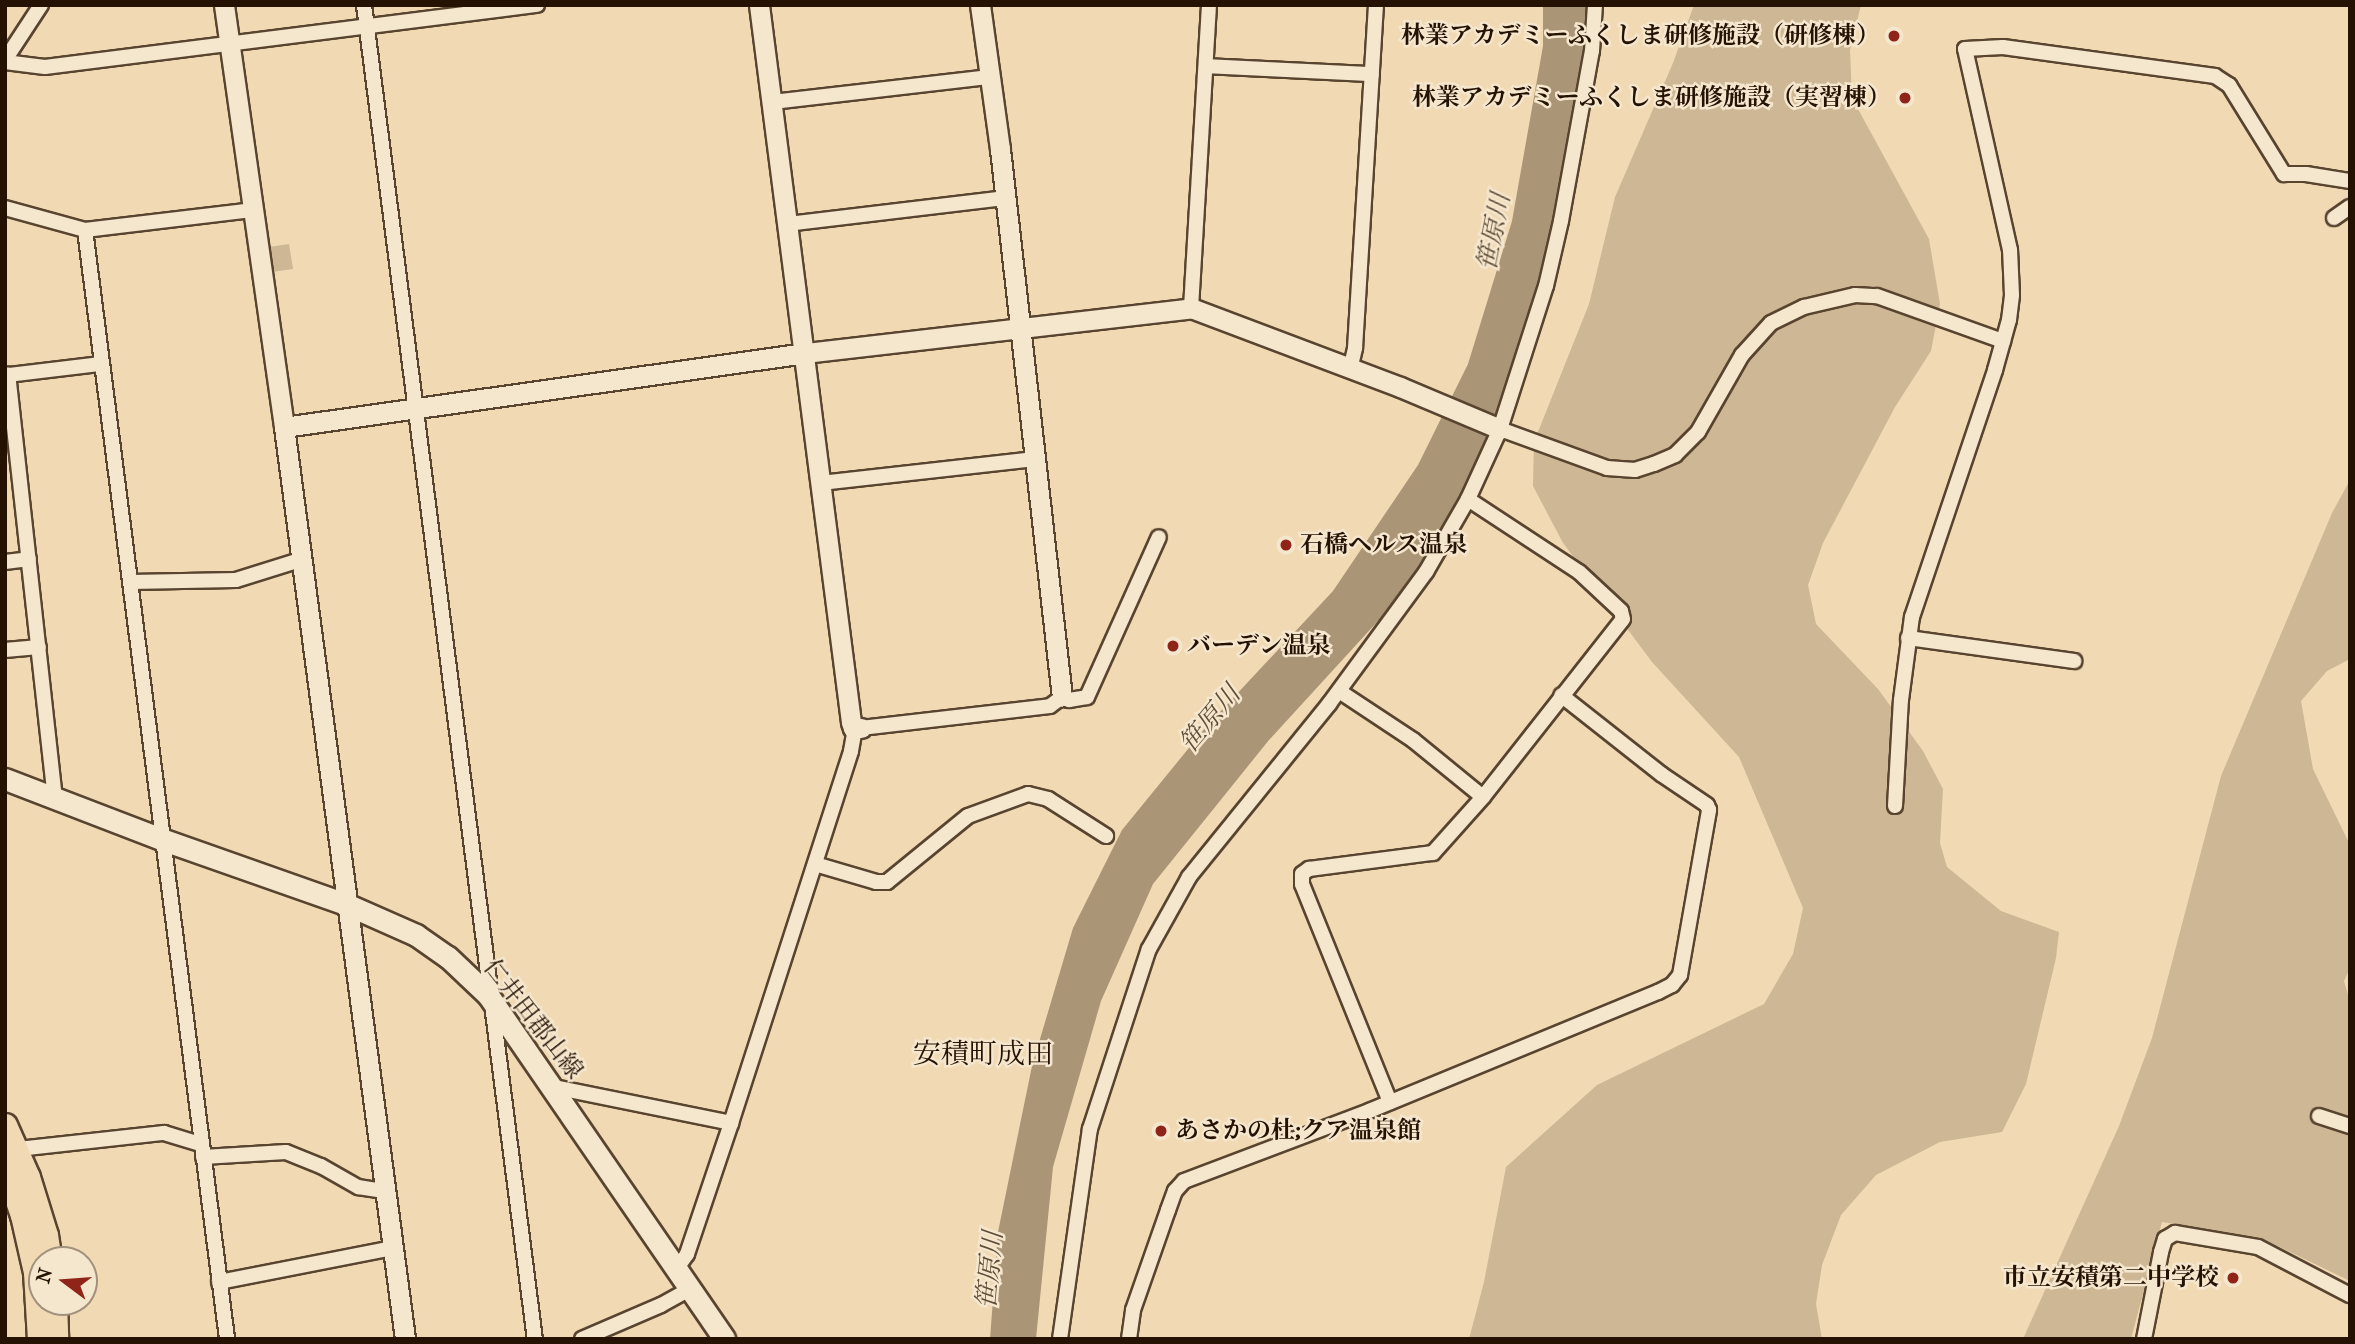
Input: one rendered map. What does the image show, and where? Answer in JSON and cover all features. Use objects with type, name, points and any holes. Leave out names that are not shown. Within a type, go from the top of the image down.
[{"type":"main road","name":"仁井田郡山線","points":[[5,779],[161,839],[346,904],[416,935],[448,957],[488,995],[554,1087],[724,1339]]},
{"type":"main road","points":[[5,1125],[35,1272],[39,1339]]},
{"type":"main road","points":[[10,1157],[46,1235],[48,1246]]},
{"type":"main road","points":[[55,1316],[56,1339]]},
{"type":"street","points":[[41,5],[6,57],[45,67],[537,5]]},
{"type":"street","points":[[224,5],[284,428],[383,1191],[405,1339]]},
{"type":"street","points":[[363,5],[488,995],[535,1339]]},
{"type":"street","points":[[759,5],[850,717],[858,728]]},
{"type":"street","points":[[980,5],[1005,198],[1062,697]]},
{"type":"street","points":[[1191,308],[1209,5]]},
{"type":"street","points":[[1350,370],[1355,348],[1376,5]]},
{"type":"street","points":[[1060,1339],[1090,1129],[1149,949],[1189,877],[1339,691],[1426,572],[1468,499],[1497,427],[1546,286],[1585,91],[1595,5]]},
{"type":"street","points":[[1895,806],[1908,638],[1926,572],[2009,320],[2013,269],[1965,49],[2003,47],[2215,76],[2233,90],[2284,174],[2306,174],[2350,181]]},
{"type":"street","points":[[1206,66],[1372,74]]},
{"type":"street","points":[[773,102],[990,77]]},
{"type":"street","points":[[787,224],[1005,198]]},
{"type":"street","points":[[2334,218],[2350,207]]},
{"type":"street","points":[[5,208],[85,230],[252,210]]},
{"type":"street","points":[[85,230],[226,1339]]},
{"type":"street","points":[[284,428],[805,353],[1191,308],[1497,427],[1607,467],[1635,470],[1675,455],[1698,432],[1742,355],[1771,323],[1804,307],[1856,295],[1877,296],[2003,341]]},
{"type":"street","points":[[55,799],[8,375],[100,364]]},
{"type":"street","points":[[821,483],[1035,459]]},
{"type":"street","points":[[1390,1102],[1303,884],[1303,874],[1309,869],[1433,853],[1483,797],[1619,624],[1622,614],[1579,572],[1468,499]]},
{"type":"street","points":[[1062,697],[1069,700],[1090,694],[1159,537]]},
{"type":"street","points":[[5,562],[30,559]]},
{"type":"street","points":[[130,582],[236,580],[300,560]]},
{"type":"street","points":[[1908,638],[2074,661]]},
{"type":"street","points":[[5,650],[39,647]]},
{"type":"street","points":[[1339,691],[1413,740],[1483,797]]},
{"type":"street","points":[[1129,1339],[1133,1310],[1168,1210],[1184,1181],[1390,1102],[1658,992],[1672,985],[1680,975],[1709,810],[1707,805],[1661,774],[1561,695]]},
{"type":"street","points":[[858,728],[1050,706],[1062,697]]},
{"type":"street","points":[[677,1268],[687,1254],[731,1123],[858,728]]},
{"type":"street","points":[[815,864],[876,882],[887,882],[968,816],[1028,794],[1048,799],[1106,836]]},
{"type":"street","points":[[554,1087],[731,1123]]},
{"type":"street","points":[[2319,1116],[2350,1126]]},
{"type":"street","points":[[10,1157],[164,1133],[202,1151],[286,1153],[321,1166],[358,1187],[383,1191]]},
{"type":"street","points":[[2144,1339],[2161,1252],[2165,1239],[2175,1233],[2258,1247],[2350,1296]]},
{"type":"street","points":[[219,1282],[392,1248]]},
{"type":"street","points":[[582,1339],[661,1306],[690,1289]]},
{"type":"shaded area","points":[[1543,5],[1588,5],[1589,43],[1567,193],[1521,379],[1466,497],[1399,598],[1269,740],[1153,884],[1101,1001],[1053,1167],[1036,1339],[990,1339],[998,1232],[1032,1066],[1073,928],[1122,830],[1206,727],[1333,591],[1418,465],[1468,364],[1512,221],[1543,46]]},
{"type":"shaded area","points":[[1694,5],[1861,5],[1850,50],[1852,98],[1929,239],[1940,304],[1931,351],[1895,407],[1823,543],[1808,585],[1816,624],[1878,689],[1923,751],[1943,789],[1940,843],[1947,867],[2001,911],[2059,932],[2056,958],[2026,1084],[2002,1132],[1940,1142],[1876,1175],[1841,1215],[1822,1265],[1816,1304],[1822,1339],[1469,1339],[1484,1282],[1506,1167],[1597,1085],[1764,1004],[1793,954],[1803,908],[1739,757],[1652,662],[1563,543],[1533,486],[1534,442],[1589,304],[1615,197],[1673,63]]},
{"type":"shaded area","points":[[289,244],[293,269],[272,272],[269,247]]},
{"type":"shaded area","points":[[2350,480],[2350,659],[2327,671],[2301,701],[2313,769],[2350,845],[2350,968],[2344,981],[2350,1002],[2350,1281],[2261,1238],[2162,1222],[2131,1339],[2023,1339],[2119,1126],[2152,1038],[2221,776],[2332,513]]},
{"type":"place","name":"林業アカデミーふくしま研修施設（研修棟）","points":[[1894,36]]},
{"type":"place","name":"林業アカデミーふくしま研修施設（実習棟）","points":[[1905,98]]},
{"type":"place","name":"石橋ヘルス温泉","points":[[1286,545]]},
{"type":"place","name":"バーデン温泉","points":[[1173,646]]},
{"type":"place","name":"あさかの杜;クア温泉館","points":[[1161,1131]]},
{"type":"place","name":"市立安積第二中学校","points":[[2233,1278]]},
{"type":"district","name":"安積町成田","points":[[983,1054]]},
{"type":"water label","name":"笹原川","points":[[1494,232]]},
{"type":"water label","name":"笹原川","points":[[1210,719]]},
{"type":"water label","name":"笹原川","points":[[990,1270]]}]
